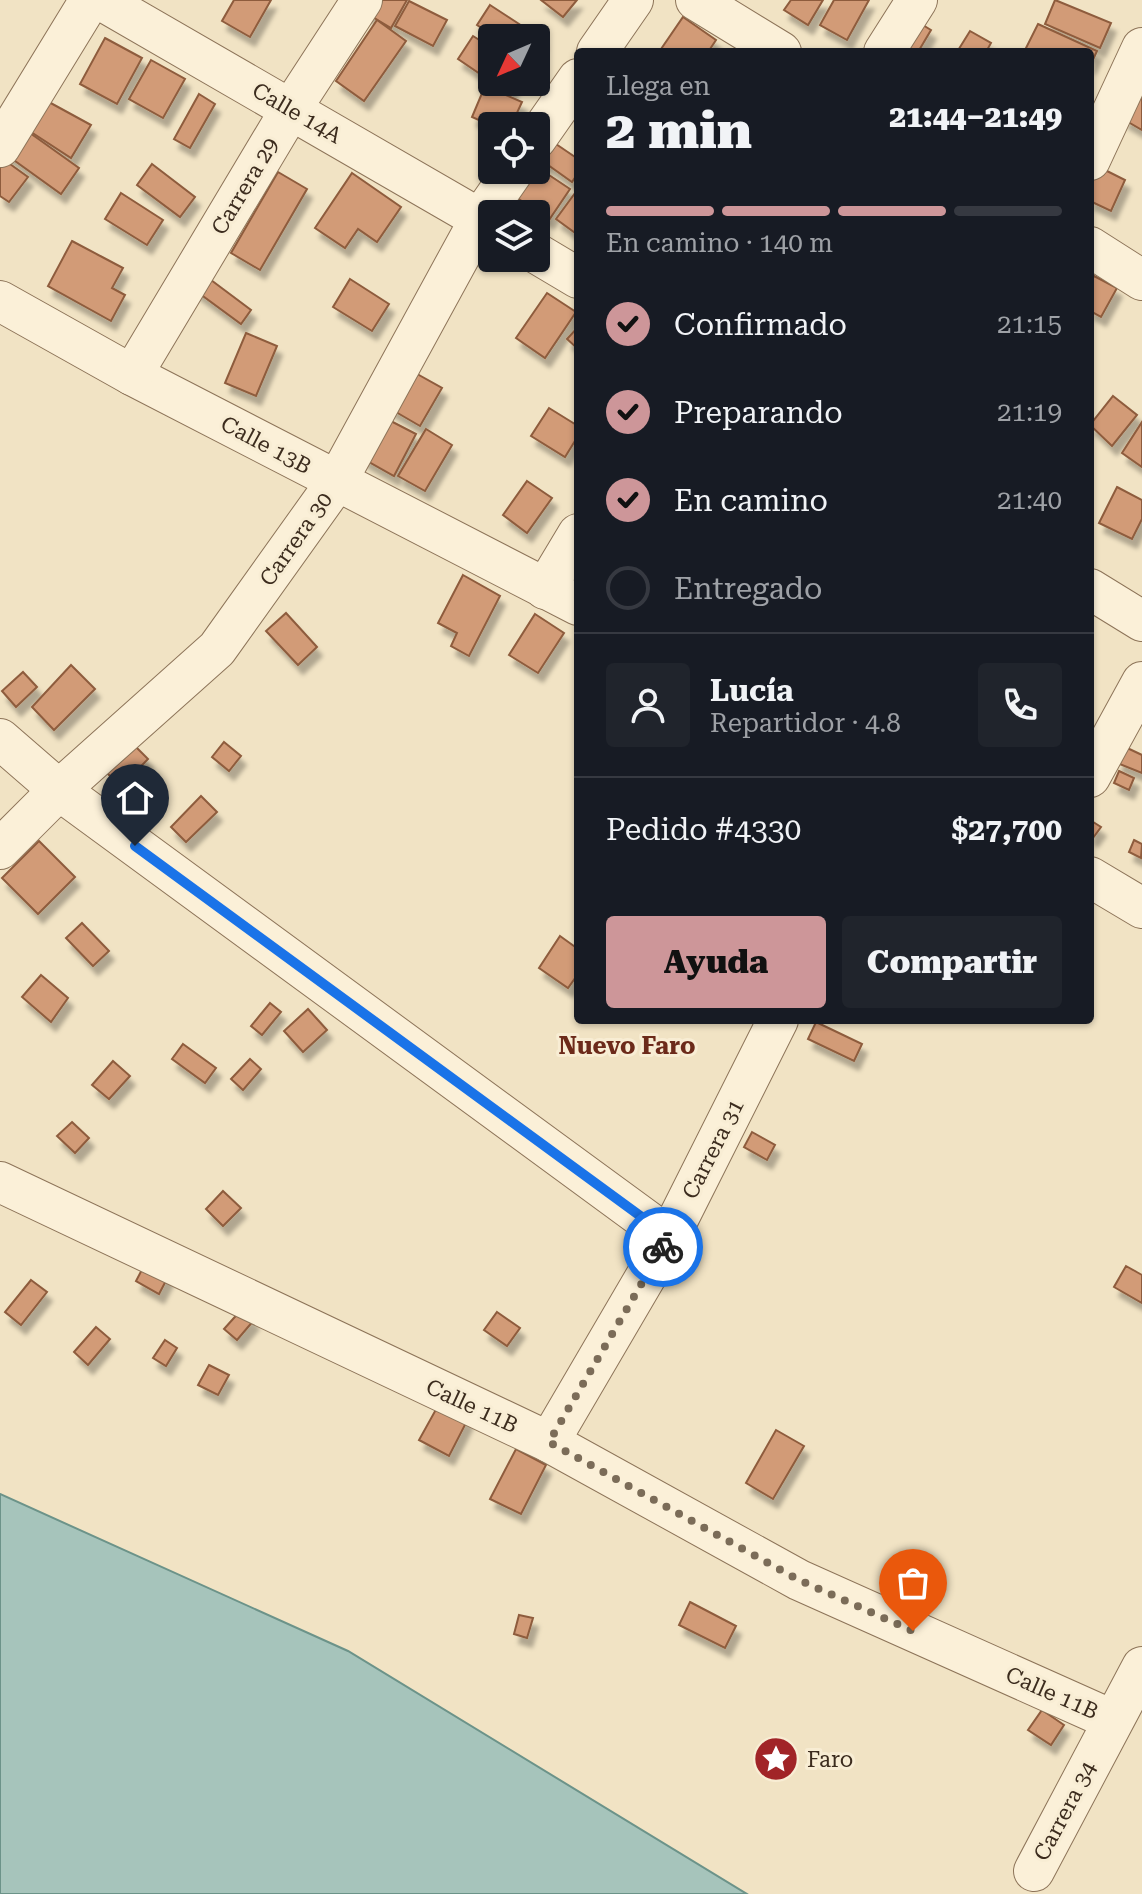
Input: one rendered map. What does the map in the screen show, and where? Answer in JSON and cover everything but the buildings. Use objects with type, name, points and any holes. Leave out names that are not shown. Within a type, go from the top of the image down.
[{"type":"street","points":[[0,147],[90,0]]},
{"type":"street","name":"Calle 14A","points":[[101,0],[478,217]]},
{"type":"street","name":"Carrera 29","points":[[132,375],[291,109],[362,0]]},
{"type":"street","points":[[600,48],[633,0]]},
{"type":"street","points":[[696,0],[774,48]]},
{"type":"street","points":[[887,48],[917,0]]},
{"type":"street","points":[[1094,151],[1142,48]]},
{"type":"street","points":[[550,119],[574,85]]},
{"type":"street","name":"Carrera 30","points":[[0,849],[59,790],[217,649],[337,481],[478,236]]},
{"type":"street","points":[[1094,250],[1142,280]]},
{"type":"street","points":[[550,261],[574,276]]},
{"type":"street","name":"Calle 13B","points":[[0,301],[132,375],[562,597]]},
{"type":"street","points":[[562,597],[574,550]]},
{"type":"street","points":[[1094,590],[1137,606]]},
{"type":"street","points":[[1094,770],[1142,682]]},
{"type":"street","points":[[0,739],[59,790],[669,1237]]},
{"type":"street","points":[[1094,879],[1142,908]]},
{"type":"street","name":"Carrera 31","points":[[549,1442],[669,1237],[776,1024]]},
{"type":"street","name":"Calle 11B","points":[[0,1182],[549,1442],[799,1580],[1112,1720]]},
{"type":"street","name":"Carrera 34","points":[[1034,1871],[1142,1667]]},
{"type":"water","points":[[0,1494],[348,1651],[747,1894],[0,1894]]},
{"type":"way so far","points":[[663,1247],[549,1442],[799,1580],[913,1631]]},
{"type":"place","name":"Faro","points":[[776,1759]]},
{"type":"district","name":"Nuevo Faro","points":[[627,1046]]},
{"type":"route","points":[[135,846],[669,1237],[663,1247]]}]
